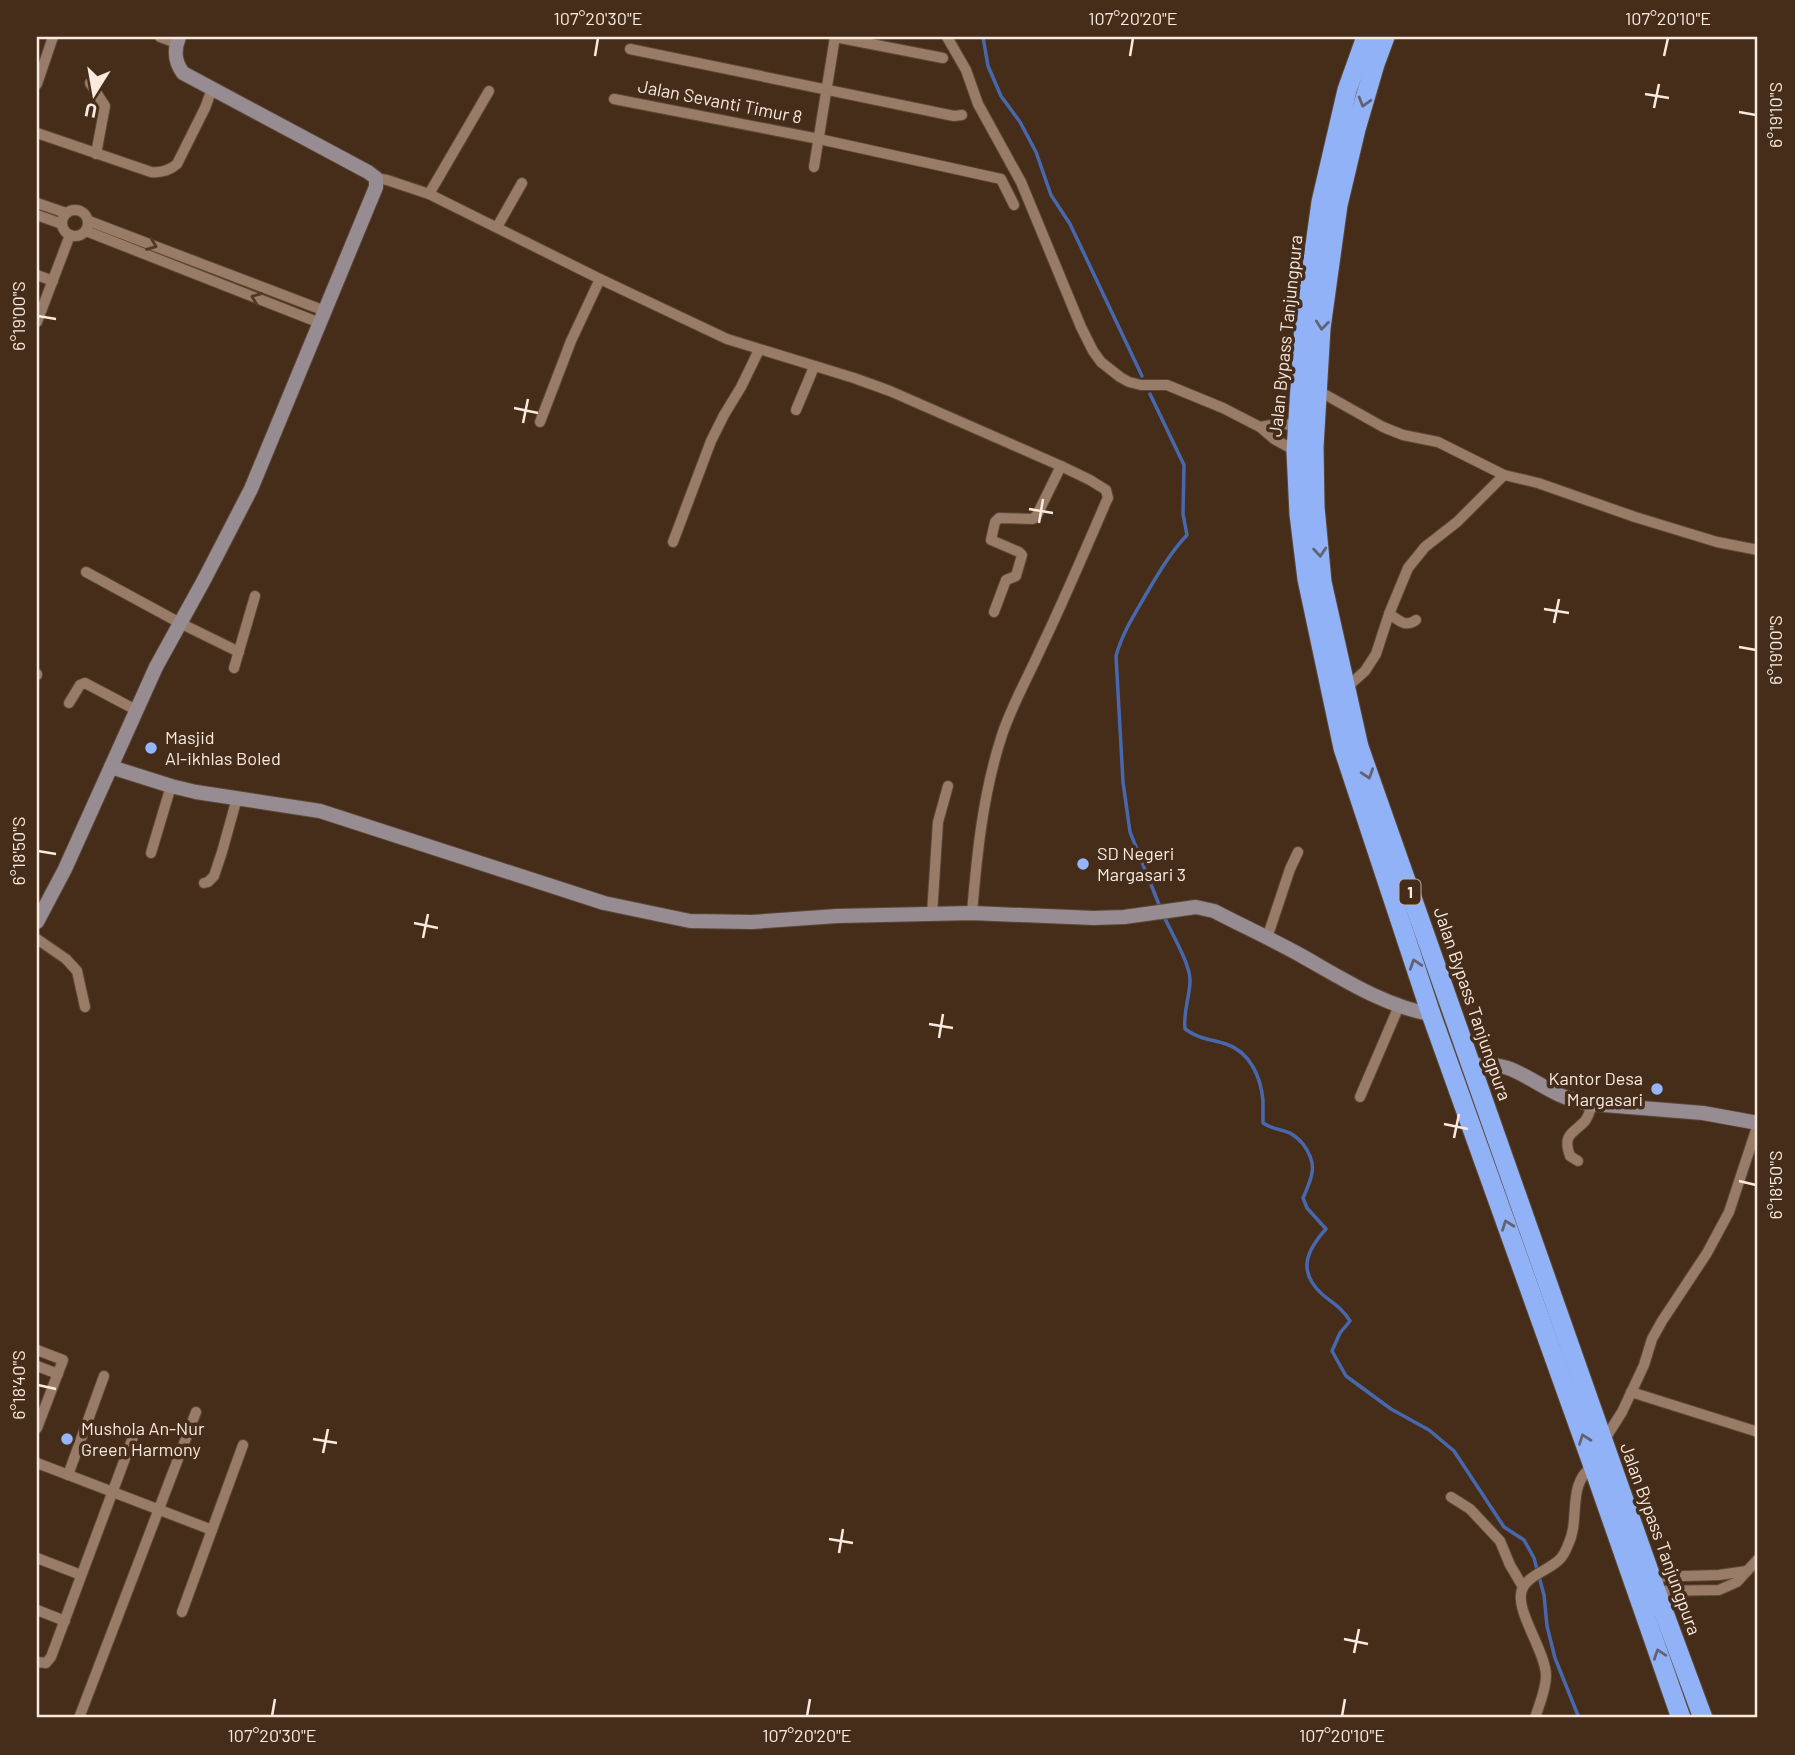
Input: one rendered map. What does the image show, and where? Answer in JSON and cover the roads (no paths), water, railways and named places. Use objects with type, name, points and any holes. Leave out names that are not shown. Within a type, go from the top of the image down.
[{"type":"highway","name":"Jalan Bypass Tanjungpura","points":[[1366,37],[1347,90],[1321,202],[1304,324],[1296,451],[1299,514],[1307,579],[1343,748],[1431,1014],[1681,1718]]},
{"type":"highway","name":"Jalan Bypass Tanjungpura","points":[[1385,37],[1356,129],[1338,205],[1321,328],[1314,459],[1315,507],[1322,582],[1359,747],[1653,1584],[1703,1718]]},
{"type":"street","points":[[37,84],[42,50],[53,37]]},
{"type":"street","points":[[160,37],[178,40],[176,58],[183,73],[376,178],[429,194],[727,339],[890,391],[1061,466],[1106,490],[1108,498],[1002,735],[983,807],[972,913]]},
{"type":"street","points":[[814,167],[835,37],[943,58]]},
{"type":"street","points":[[947,37],[966,70],[978,104],[1021,181],[1082,327],[1101,362],[1129,382],[1149,386],[1167,385],[1223,408],[1260,427],[1274,439],[1296,451]]},
{"type":"street","points":[[630,49],[954,116],[962,115]]},
{"type":"street","points":[[90,83],[105,106],[96,154]]},
{"type":"street","points":[[37,133],[159,173],[172,169],[177,164],[212,89]]},
{"type":"street","points":[[429,194],[489,91]]},
{"type":"street","name":"Jalan Sevanti Timur 8","points":[[614,99],[819,139],[1001,179],[1014,205]]},
{"type":"street","points":[[37,922],[41,906],[65,869],[156,667],[251,489],[376,187],[376,178]]},
{"type":"street","points":[[497,227],[523,183]]},
{"type":"street","points":[[37,203],[64,219]]},
{"type":"street","points":[[71,210],[84,212],[88,226],[79,236],[70,235],[63,229],[64,219],[71,210]]},
{"type":"street","points":[[37,215],[64,219]]},
{"type":"street","points":[[88,226],[322,317]]},
{"type":"street","points":[[37,322],[70,235]]},
{"type":"street","points":[[37,275],[53,281]]},
{"type":"street","points":[[540,422],[571,341],[600,279]]},
{"type":"street","points":[[673,542],[711,442],[760,350]]},
{"type":"street","points":[[796,410],[814,367]]},
{"type":"street","points":[[1317,390],[1383,427],[1403,435],[1437,442],[1504,475],[1717,542],[1758,550]]},
{"type":"street","points":[[1260,427],[1277,424],[1298,425]]},
{"type":"street","points":[[995,612],[1006,580],[1016,576],[1022,555],[991,540],[995,522],[999,518],[1033,519],[1061,466]]},
{"type":"street","points":[[1346,688],[1376,654],[1408,568],[1425,547],[1457,522],[1504,475]]},
{"type":"street","points":[[86,572],[239,652]]},
{"type":"street","points":[[234,668],[255,596]]},
{"type":"street","points":[[1389,614],[1406,624],[1416,620]]},
{"type":"street","points":[[69,703],[80,685],[85,683],[136,710]]},
{"type":"street","points":[[111,767],[171,786],[320,811],[604,903],[690,921],[752,922],[837,916],[972,913],[1094,918],[1124,917],[1196,906],[1214,911],[1399,1006],[1431,1014]]},
{"type":"street","points":[[151,853],[171,786]]},
{"type":"street","points":[[933,914],[938,822],[948,786]]},
{"type":"street","points":[[204,883],[214,876],[237,798]]},
{"type":"street","points":[[1267,938],[1298,852]]},
{"type":"street","points":[[37,939],[66,959],[77,971],[85,1007]]},
{"type":"street","points":[[1360,1097],[1399,1006]]},
{"type":"street","points":[[1472,1066],[1486,1063],[1509,1067],[1574,1101],[1703,1113],[1758,1124],[1729,1212],[1707,1253],[1652,1339],[1644,1365],[1622,1412],[1603,1442]]},
{"type":"street","points":[[1578,1161],[1570,1156],[1568,1142],[1571,1133],[1587,1119],[1592,1104]]},
{"type":"street","points":[[37,1350],[63,1360],[39,1414],[37,1428]]},
{"type":"street","points":[[37,1366],[58,1374]]},
{"type":"street","points":[[68,1475],[104,1376]]},
{"type":"street","points":[[1631,1392],[1758,1432]]},
{"type":"street","points":[[79,1718],[196,1412]]},
{"type":"street","points":[[37,1662],[44,1664],[50,1661],[133,1437]]},
{"type":"street","points":[[181,1612],[243,1445]]},
{"type":"street","points":[[37,1463],[212,1530]]},
{"type":"street","points":[[1535,1718],[1546,1675],[1522,1608],[1521,1597],[1525,1584],[1559,1561],[1568,1546],[1574,1527],[1580,1479],[1593,1466]]},
{"type":"street","points":[[1451,1497],[1464,1504],[1494,1533],[1510,1565],[1525,1584]]},
{"type":"street","points":[[37,1558],[81,1575]]},
{"type":"street","points":[[1653,1584],[1748,1571],[1758,1559]]},
{"type":"street","points":[[37,1610],[65,1621]]},
{"type":"waterway","points":[[983,37],[988,66],[1001,96],[1020,122],[1036,152],[1051,195],[1070,224],[1142,376]]},
{"type":"waterway","points":[[1150,394],[1184,465],[1183,514],[1187,535],[1145,596],[1125,632],[1116,656],[1123,782],[1130,832],[1160,907]]},
{"type":"waterway","points":[[1163,914],[1189,973],[1185,1029],[1200,1037],[1226,1044],[1248,1059],[1260,1083],[1263,1123],[1295,1136],[1311,1158],[1311,1177],[1303,1198],[1307,1208],[1326,1229],[1309,1253],[1307,1270],[1315,1286],[1341,1309],[1350,1321],[1340,1333],[1332,1351],[1346,1376],[1391,1409],[1429,1430],[1454,1451],[1504,1527],[1524,1540],[1534,1558],[1544,1595],[1547,1626],[1555,1658],[1579,1718]]},
{"type":"place","name":"Masjid Al-ikhlas Boled","points":[[151,748]]},
{"type":"place","name":"SD Negeri Margasari 3","points":[[1083,864]]},
{"type":"place","name":"Kantor Desa Margasari","points":[[1657,1089]]},
{"type":"place","name":"Mushola An-Nur Green Harmony","points":[[67,1439]]}]
